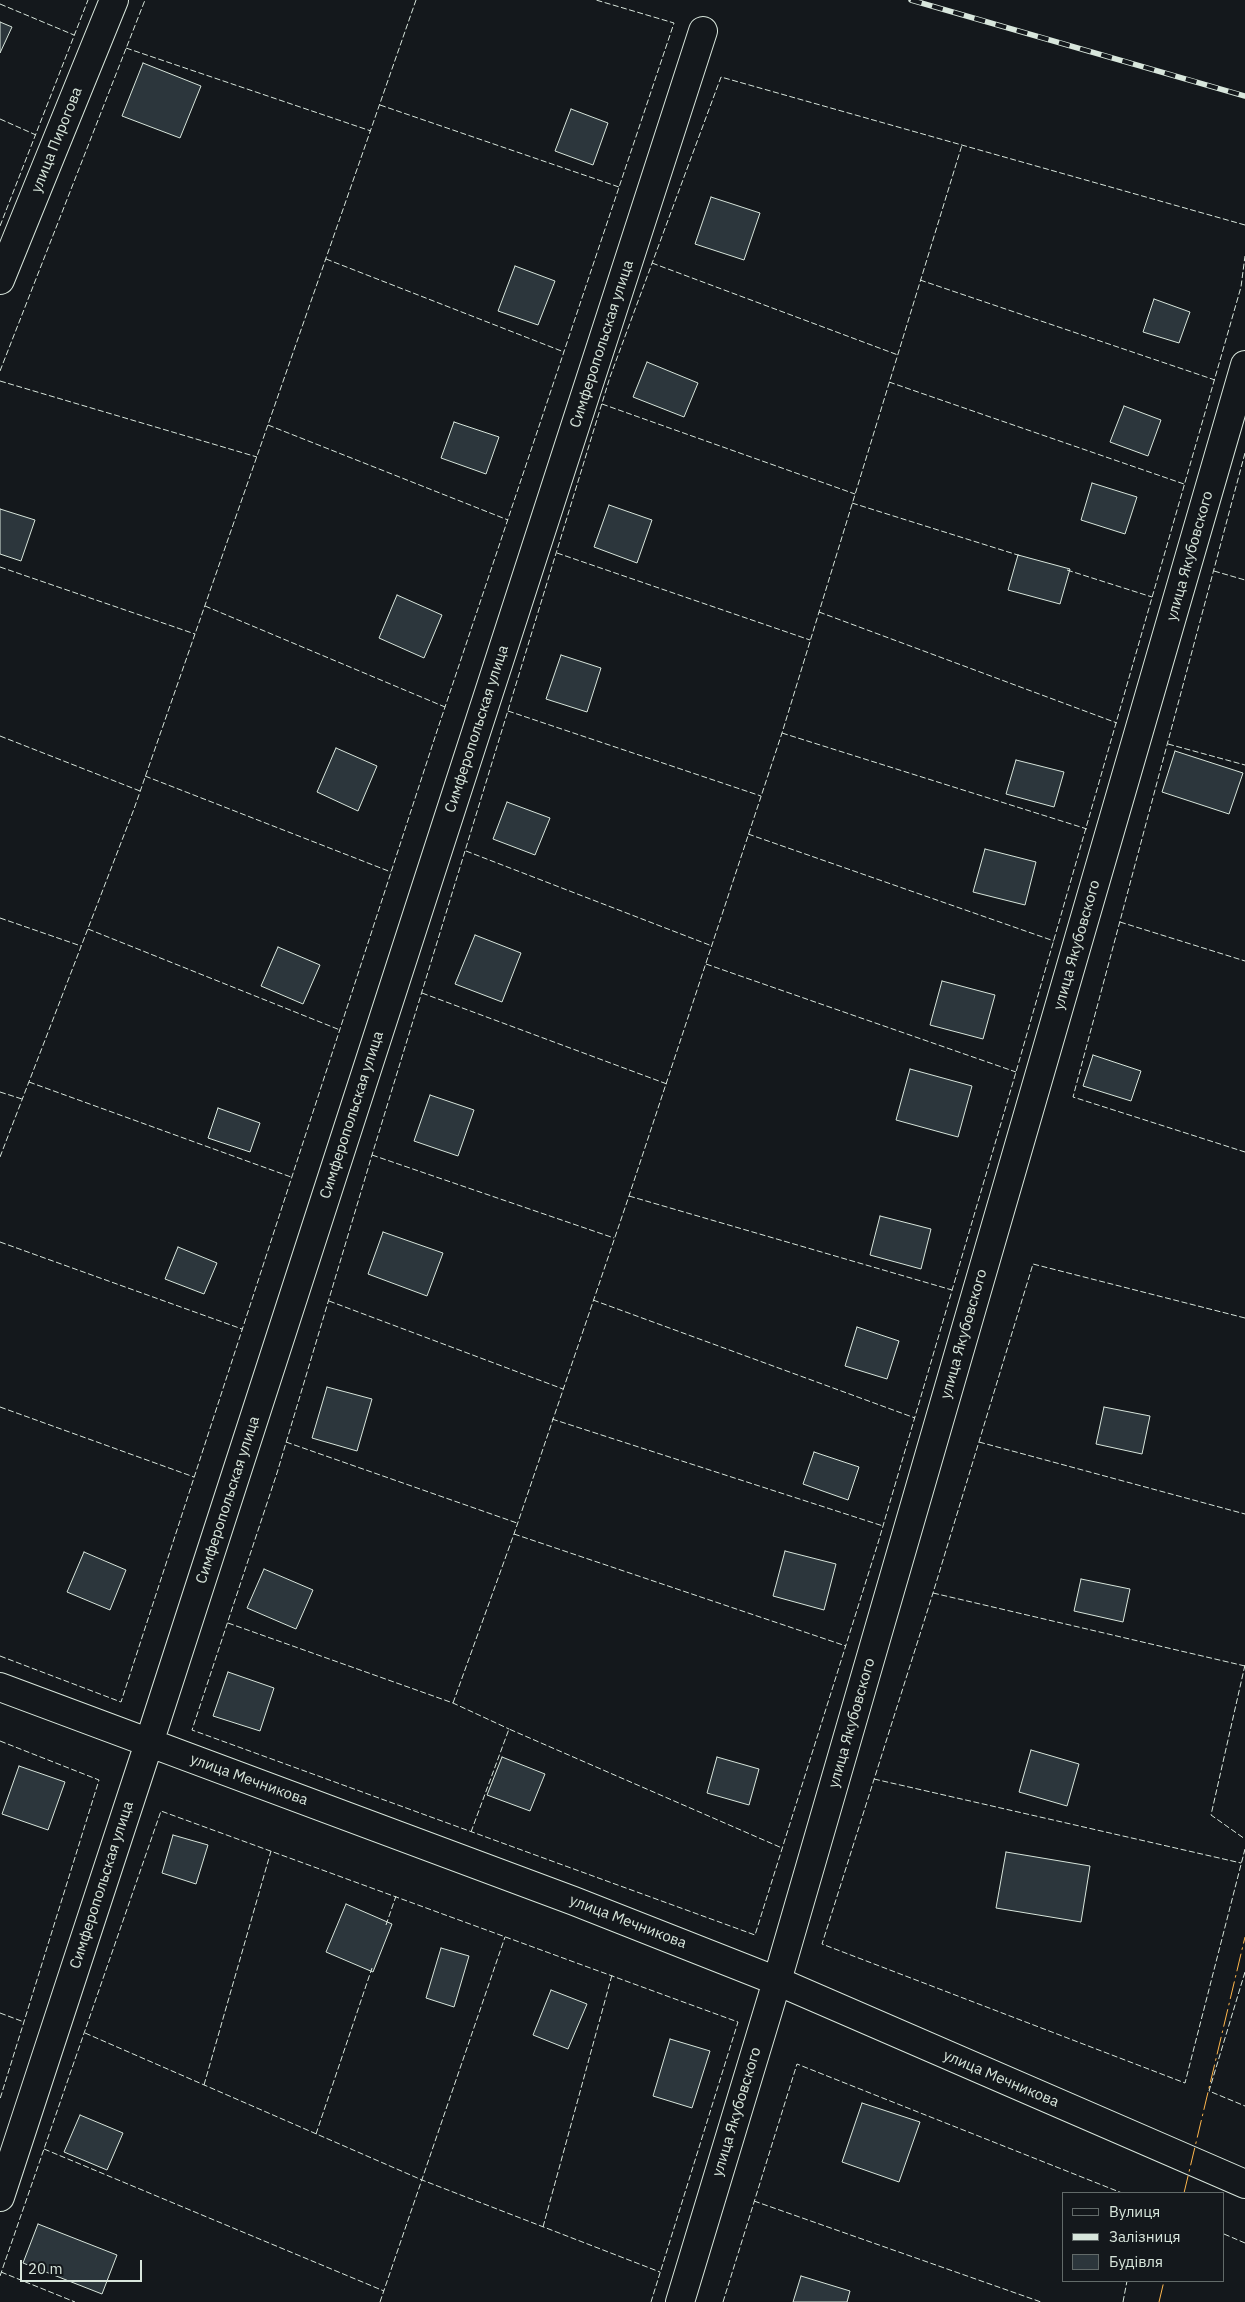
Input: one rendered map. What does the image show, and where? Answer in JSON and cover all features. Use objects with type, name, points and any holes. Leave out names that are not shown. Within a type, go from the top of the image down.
[{"type":"street","name":"улица Пирогова","points":[[0,280],[114,0]]},
{"type":"street","name":"Симферопольская улица","points":[[0,2197],[149,1743],[703,31]]},
{"type":"street","name":"улица Якубовского","points":[[680,2302],[777,1981],[1245,365]]},
{"type":"street","name":"улица Мечникова","points":[[0,1687],[574,1901],[777,1981],[1245,2184]]},
{"type":"building","points":[[0,22],[12,27],[0,53]]},
{"type":"building","points":[[143,63],[201,86],[180,138],[122,116]]},
{"type":"building","points":[[571,109],[608,123],[593,165],[555,151]]},
{"type":"building","points":[[711,197],[760,213],[744,260],[695,244]]},
{"type":"building","points":[[515,266],[555,281],[538,325],[498,311]]},
{"type":"building","points":[[1154,299],[1190,312],[1179,343],[1143,332]]},
{"type":"building","points":[[647,362],[698,383],[684,417],[633,397]]},
{"type":"building","points":[[1124,406],[1161,420],[1148,456],[1110,442]]},
{"type":"building","points":[[454,422],[499,437],[486,474],[441,458]]},
{"type":"building","points":[[1092,483],[1137,497],[1125,534],[1081,520]]},
{"type":"building","points":[[609,505],[652,520],[637,563],[594,547]]},
{"type":"building","points":[[0,509],[35,520],[21,561],[0,554]]},
{"type":"building","points":[[1018,555],[1070,569],[1060,604],[1008,590]]},
{"type":"building","points":[[397,595],[442,615],[424,658],[379,638]]},
{"type":"building","points":[[561,655],[601,668],[587,712],[546,699]]},
{"type":"building","points":[[336,748],[377,766],[358,811],[317,792]]},
{"type":"building","points":[[1175,751],[1243,773],[1229,814],[1162,792]]},
{"type":"building","points":[[1016,760],[1064,772],[1054,807],[1006,794]]},
{"type":"building","points":[[507,802],[550,818],[535,855],[493,839]]},
{"type":"building","points":[[985,849],[1036,862],[1025,905],[973,892]]},
{"type":"building","points":[[475,935],[521,953],[502,1002],[455,984]]},
{"type":"building","points":[[278,947],[320,965],[303,1004],[261,986]]},
{"type":"building","points":[[942,981],[995,995],[983,1039],[930,1025]]},
{"type":"building","points":[[1093,1055],[1141,1071],[1131,1101],[1083,1086]]},
{"type":"building","points":[[910,1069],[972,1086],[958,1137],[896,1120]]},
{"type":"building","points":[[430,1095],[474,1110],[458,1156],[414,1141]]},
{"type":"building","points":[[218,1108],[260,1123],[250,1152],[208,1138]]},
{"type":"building","points":[[880,1216],[931,1229],[921,1269],[870,1255]]},
{"type":"building","points":[[383,1232],[443,1253],[427,1296],[368,1274]]},
{"type":"building","points":[[178,1247],[217,1263],[204,1294],[165,1279]]},
{"type":"building","points":[[857,1327],[899,1341],[887,1379],[845,1366]]},
{"type":"building","points":[[327,1387],[372,1399],[357,1451],[312,1438]]},
{"type":"building","points":[[1104,1407],[1150,1416],[1142,1454],[1096,1444]]},
{"type":"building","points":[[814,1452],[859,1467],[848,1500],[803,1484]]},
{"type":"building","points":[[785,1551],[836,1564],[824,1610],[773,1596]]},
{"type":"building","points":[[84,1552],[126,1570],[110,1610],[67,1592]]},
{"type":"building","points":[[264,1569],[313,1590],[296,1629],[247,1608]]},
{"type":"building","points":[[1081,1579],[1130,1589],[1123,1622],[1074,1611]]},
{"type":"building","points":[[228,1672],[274,1688],[260,1731],[213,1716]]},
{"type":"building","points":[[1031,1750],[1079,1764],[1067,1806],[1019,1792]]},
{"type":"building","points":[[502,1757],[545,1774],[530,1811],[487,1795]]},
{"type":"building","points":[[717,1757],[759,1769],[749,1805],[707,1793]]},
{"type":"building","points":[[19,1766],[65,1782],[48,1830],[2,1814]]},
{"type":"building","points":[[173,1835],[208,1845],[196,1884],[162,1873]]},
{"type":"building","points":[[1006,1852],[1090,1866],[1081,1922],[996,1908]]},
{"type":"building","points":[[346,1904],[392,1924],[373,1972],[326,1952]]},
{"type":"building","points":[[441,1948],[469,1956],[454,2007],[426,1998]]},
{"type":"building","points":[[551,1990],[587,2004],[568,2049],[533,2035]]},
{"type":"building","points":[[670,2039],[710,2051],[692,2108],[653,2096]]},
{"type":"building","points":[[862,2103],[920,2122],[899,2182],[842,2162]]},
{"type":"building","points":[[80,2115],[123,2133],[107,2170],[64,2152]]},
{"type":"building","points":[[38,2224],[117,2255],[102,2294],[23,2263]]},
{"type":"building","points":[[801,2276],[850,2291],[847,2302],[793,2302]]},
{"type":"railway","points":[[911,0],[1245,96]]},
{"type":"fence","points":[[0,226],[88,0]]},
{"type":"fence","points":[[0,371],[145,0]]},
{"type":"fence","points":[[0,1157],[134,809],[416,0]]},
{"type":"fence","points":[[0,1656],[121,1702],[436,734],[674,23],[596,0]]},
{"type":"fence","points":[[0,4],[74,35]]},
{"type":"fence","points":[[126,48],[371,131]]},
{"type":"fence","points":[[1245,225],[721,77],[610,377],[372,1155],[277,1473],[192,1730],[755,1935],[878,1543],[1016,1072],[1241,287],[1245,256]]},
{"type":"fence","points":[[380,105],[619,187]]},
{"type":"fence","points":[[0,119],[36,135]]},
{"type":"fence","points":[[453,1703],[514,1534],[629,1196],[782,733],[962,145]]},
{"type":"fence","points":[[326,259],[564,352]]},
{"type":"fence","points":[[652,263],[898,355]]},
{"type":"fence","points":[[920,280],[1215,380]]},
{"type":"fence","points":[[0,381],[257,457]]},
{"type":"fence","points":[[889,382],[1184,484]]},
{"type":"fence","points":[[602,404],[855,494]]},
{"type":"fence","points":[[268,425],[508,520]]},
{"type":"fence","points":[[1245,453],[1073,1097],[1245,1152]]},
{"type":"fence","points":[[852,503],[1021,556]]},
{"type":"fence","points":[[557,553],[810,640]]},
{"type":"fence","points":[[0,567],[195,634]]},
{"type":"fence","points":[[1067,570],[1152,597]]},
{"type":"fence","points":[[1214,571],[1245,580]]},
{"type":"fence","points":[[205,606],[445,707]]},
{"type":"fence","points":[[819,612],[1117,723]]},
{"type":"fence","points":[[508,711],[761,796]]},
{"type":"fence","points":[[782,733],[1087,829]]},
{"type":"fence","points":[[0,736],[140,791]]},
{"type":"fence","points":[[1168,744],[1245,765]]},
{"type":"fence","points":[[145,776],[391,872]]},
{"type":"fence","points":[[748,834],[1054,941]]},
{"type":"fence","points":[[466,851],[712,946]]},
{"type":"fence","points":[[0,918],[81,946]]},
{"type":"fence","points":[[1120,922],[1245,961]]},
{"type":"fence","points":[[88,929],[340,1030]]},
{"type":"fence","points":[[706,964],[1016,1072]]},
{"type":"fence","points":[[422,993],[667,1084]]},
{"type":"fence","points":[[29,1082],[291,1177]]},
{"type":"fence","points":[[0,1092],[22,1099]]},
{"type":"fence","points":[[372,1155],[614,1238]]},
{"type":"fence","points":[[629,1196],[952,1290]]},
{"type":"fence","points":[[0,1242],[242,1329]]},
{"type":"fence","points":[[1245,1318],[1033,1264],[933,1593],[822,1944],[1185,2083],[1245,1849]]},
{"type":"fence","points":[[593,1300],[915,1418]]},
{"type":"fence","points":[[329,1301],[563,1389]]},
{"type":"fence","points":[[0,1407],[194,1477]]},
{"type":"fence","points":[[552,1419],[883,1526]]},
{"type":"fence","points":[[286,1442],[517,1523]]},
{"type":"fence","points":[[979,1442],[1245,1514]]},
{"type":"fence","points":[[514,1534],[846,1646]]},
{"type":"fence","points":[[933,1593],[1245,1666]]},
{"type":"fence","points":[[228,1623],[453,1703],[509,1729]]},
{"type":"fence","points":[[1245,1665],[1211,1815],[1245,1839]]},
{"type":"fence","points":[[471,1832],[509,1729],[782,1848]]},
{"type":"fence","points":[[0,1741],[99,1780],[0,2099]]},
{"type":"fence","points":[[874,1779],[1241,1863]]},
{"type":"fence","points":[[0,2276],[161,1811],[738,2022],[651,2302]]},
{"type":"fence","points":[[204,2085],[271,1851]]},
{"type":"fence","points":[[386,1925],[396,1896]]},
{"type":"fence","points":[[380,2302],[505,1937]]},
{"type":"fence","points":[[316,2134],[372,1968]]},
{"type":"fence","points":[[1245,1972],[1209,2091],[1245,2106]]},
{"type":"fence","points":[[543,2227],[612,1975]]},
{"type":"fence","points":[[0,2013],[24,2022]]},
{"type":"fence","points":[[85,2033],[422,2180],[660,2272]]},
{"type":"fence","points":[[723,2302],[797,2064],[1119,2192]]},
{"type":"fence","points":[[44,2149],[384,2291]]},
{"type":"fence","points":[[754,2201],[1041,2302]]},
{"type":"fence","points":[[1225,2234],[1245,2243]]},
{"type":"fence","points":[[1,2272],[75,2302]]},
{"type":"fence","points":[[1123,2302],[1127,2282]]},
{"type":"power","points":[[1184,2192],[1245,1937]]},
{"type":"power","points":[[1159,2302],[1164,2282]]}]
